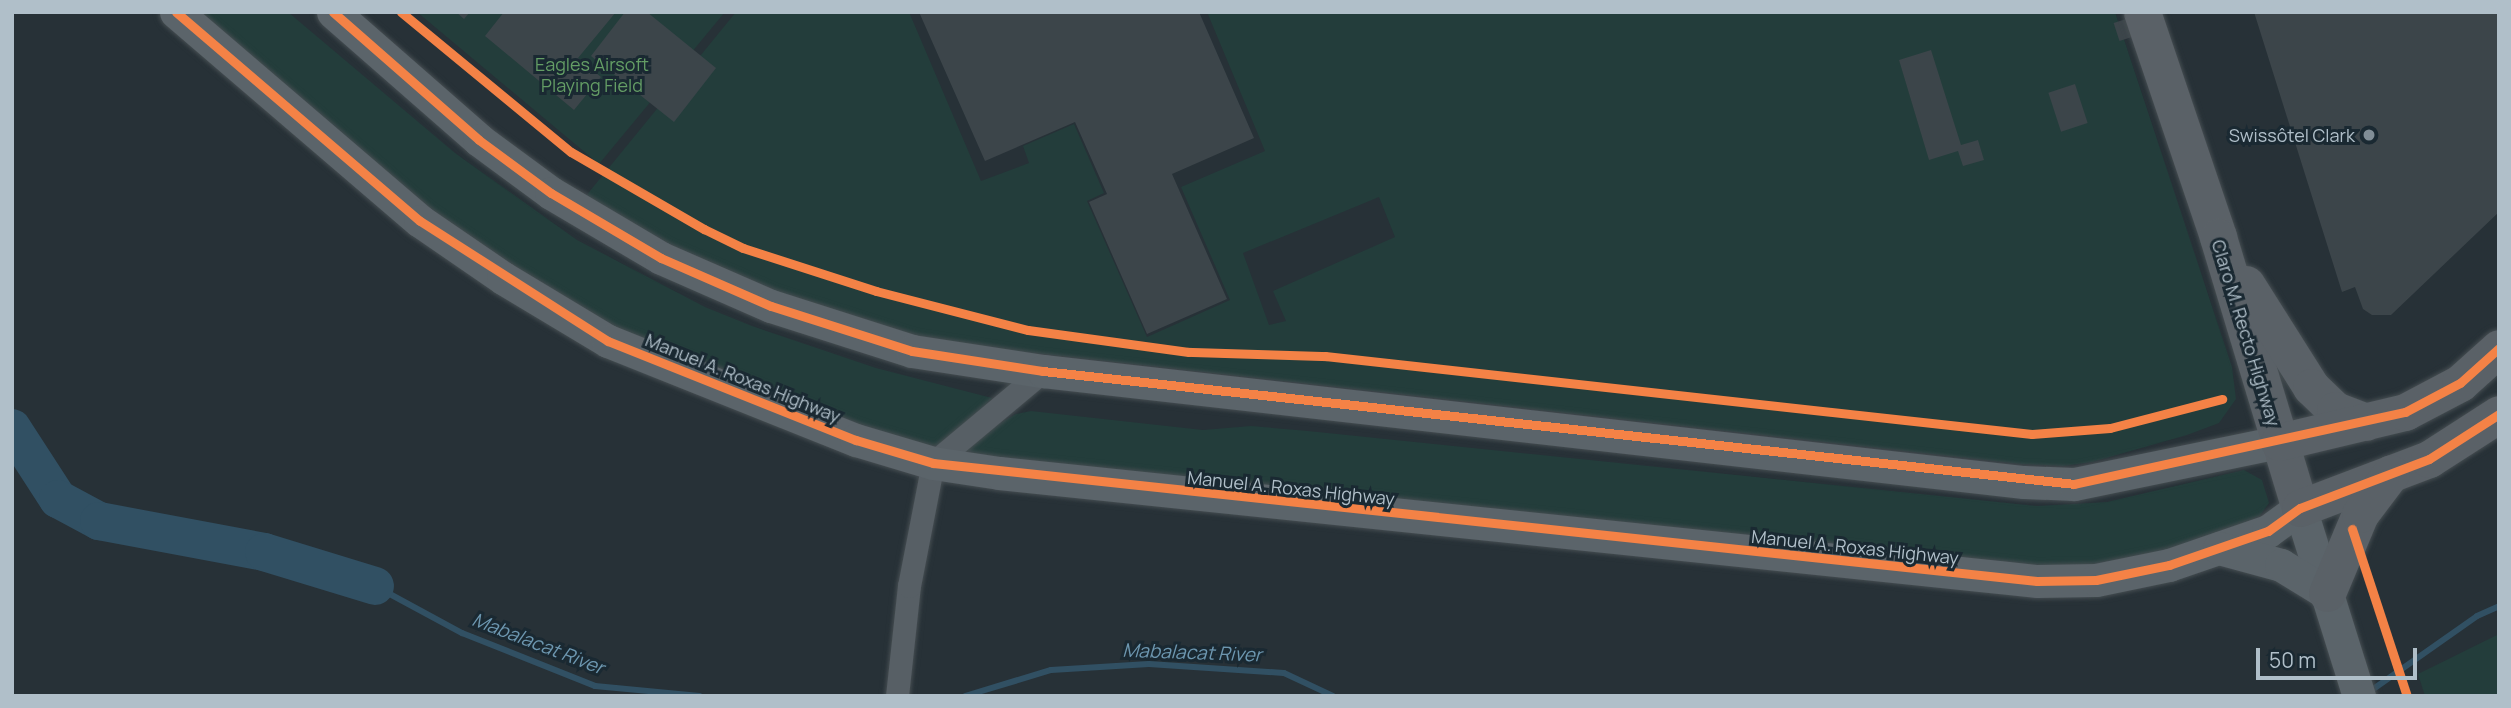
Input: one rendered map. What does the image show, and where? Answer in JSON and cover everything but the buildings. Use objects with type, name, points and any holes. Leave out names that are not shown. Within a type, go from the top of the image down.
[{"type":"main road","name":"Manuel A. Roxas Highway","points":[[176,12],[420,220],[608,341],[856,440],[933,463],[2037,582],[2096,580],[2169,565],[2268,531],[2300,508],[2429,459],[2499,414]]},
{"type":"main road","points":[[334,12],[480,140],[551,193],[661,258],[771,306],[912,351],[1043,371],[2024,482],[2074,484],[2279,442],[2405,412],[2460,383],[2499,348]]},
{"type":"main road","name":"Claro M. Recto Highway","points":[[2142,12],[2218,237],[2359,696]]},
{"type":"main road","points":[[2218,237],[2301,375],[2335,410],[2366,422]]},
{"type":"main road","points":[[2220,548],[2281,565],[2327,593],[2360,514],[2391,474]]},
{"type":"street","points":[[897,696],[899,662],[933,463],[1043,371]]},
{"type":"green space","points":[[190,12],[288,12],[455,153],[577,240],[705,307],[752,326],[876,368],[992,398],[963,430],[936,446],[922,445],[697,372],[484,255]]},
{"type":"green space","name":"Eagles Airsoft Playing Field","points":[[417,12],[725,12],[599,164]]},
{"type":"green space","points":[[736,12],[909,12],[981,181],[1029,163],[1023,146],[1074,124],[1104,193],[1087,201],[1147,337],[1230,300],[1181,187],[1265,151],[1207,12],[2115,12],[2232,367],[2236,399],[2219,423],[2092,462],[2063,466],[2021,464],[998,349],[908,335],[847,319],[708,266],[585,197]],"holes":[[[1379,197],[1395,237],[1273,291],[1286,321],[1269,325],[1243,253]]]},
{"type":"green space","points":[[1031,411],[1203,430],[1251,426],[1308,431],[2037,506],[2107,502],[2244,470],[2262,480],[2269,503],[2259,517],[2159,554],[2088,570],[961,454],[989,429],[1016,414]]},
{"type":"green space","points":[[2499,634],[2499,696],[2425,696],[2418,674]]},
{"type":"waterway","points":[[12,428],[58,499],[99,521],[264,552],[375,586]]},
{"type":"waterway","name":"Mabalacat River","points":[[375,586],[462,633],[595,686],[700,696]]},
{"type":"waterway","name":"Mabalacat River","points":[[2369,692],[2477,616],[2499,606]]},
{"type":"waterway","name":"Mabalacat River","points":[[965,696],[1051,670],[1149,664],[1284,673],[1333,696]]},
{"type":"cycle path","points":[[176,12],[420,221],[608,341],[856,440],[933,463],[2037,581],[2096,580],[2169,565],[2268,531],[2300,508],[2429,459],[2499,414]]},
{"type":"cycle path","points":[[333,12],[479,140],[551,193],[661,258],[771,306],[912,351],[1043,371],[2074,484],[2405,412],[2460,383],[2499,348]]},
{"type":"cycle path","points":[[401,12],[571,152],[704,229],[743,248],[876,291],[1028,330],[1189,352],[1325,356],[2032,434],[2110,428],[2222,399]]},
{"type":"cycle path","points":[[2352,529],[2407,696]]},
{"type":"place","name":"Swissôtel Clark","points":[[2369,135]]}]
